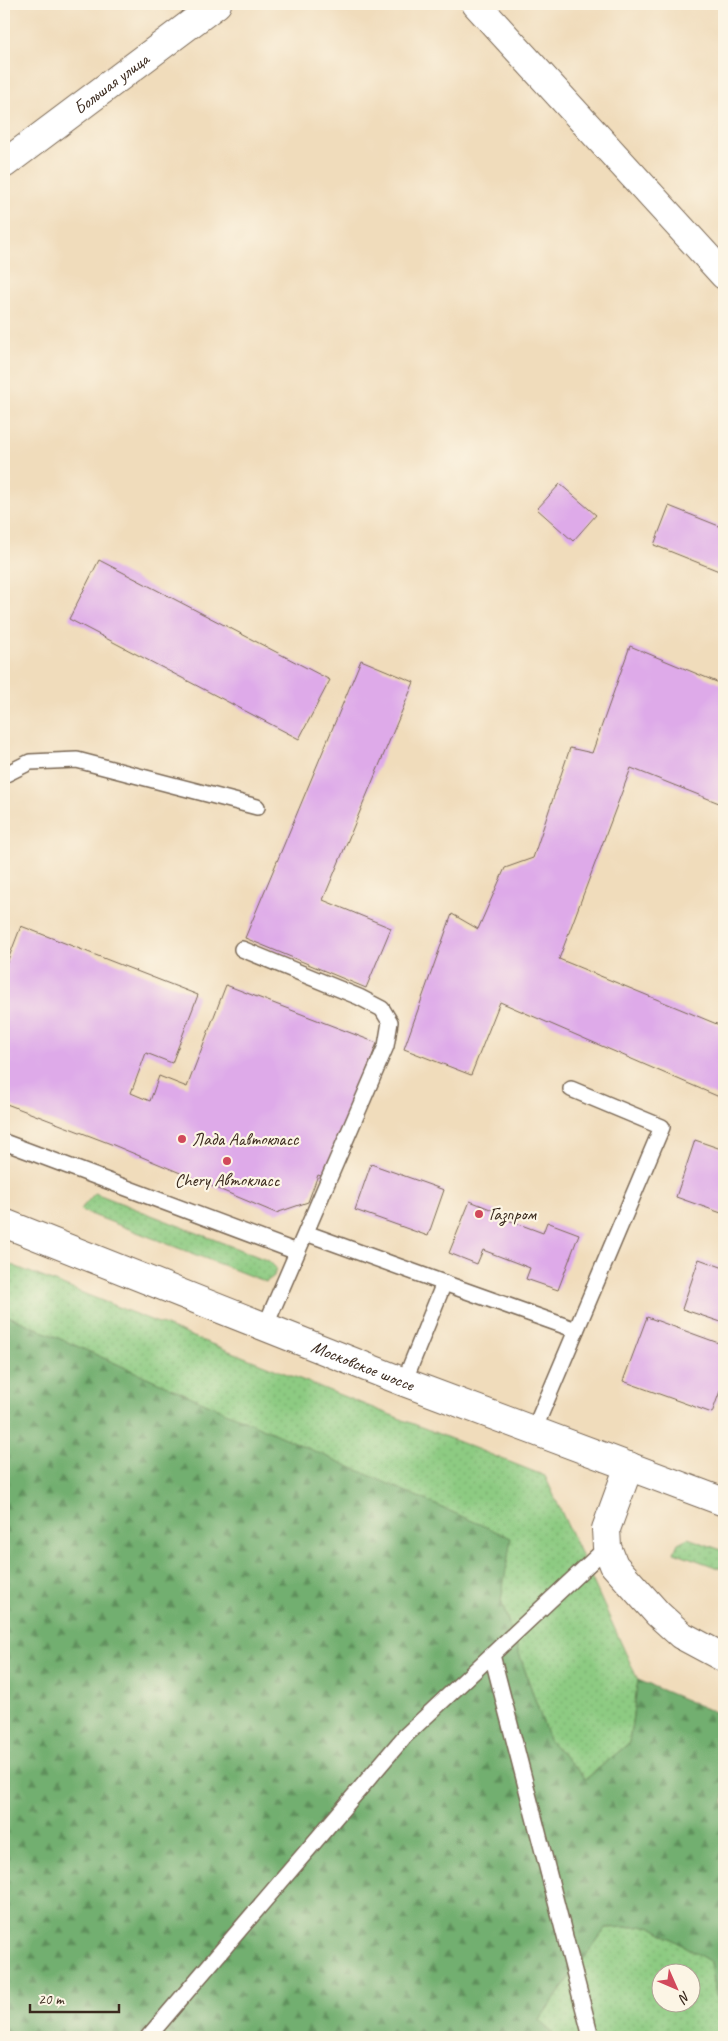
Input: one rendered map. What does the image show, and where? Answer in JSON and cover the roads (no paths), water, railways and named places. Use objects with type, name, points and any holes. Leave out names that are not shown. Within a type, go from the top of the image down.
[{"type":"street","name":"Большая улица","points":[[4,164],[217,4]]},
{"type":"street","points":[[476,4],[724,275]]},
{"type":"street","name":"Московское шоссе","points":[[4,1223],[404,1382],[724,1502]]},
{"type":"street","points":[[629,1466],[606,1529],[607,1547],[614,1566],[658,1614],[681,1634],[724,1658]]},
{"type":"lane","points":[[4,775],[30,762],[77,760],[257,806]]},
{"type":"lane","points":[[242,948],[358,997],[382,1010],[390,1022],[386,1046],[265,1327]]},
{"type":"lane","points":[[534,1430],[662,1127],[571,1089]]},
{"type":"lane","points":[[4,1142],[298,1252]]},
{"type":"lane","points":[[306,1233],[576,1330]]},
{"type":"lane","points":[[404,1382],[444,1283]]},
{"type":"lane","points":[[148,2037],[405,1736],[607,1547]]},
{"type":"lane","points":[[492,1655],[591,2037]]},
{"type":"place","name":"Лада Аавтокласс","points":[[182,1139]]},
{"type":"place","name":"Chery Автокласс","points":[[227,1161]]},
{"type":"place","name":"Газпром","points":[[479,1214]]}]
